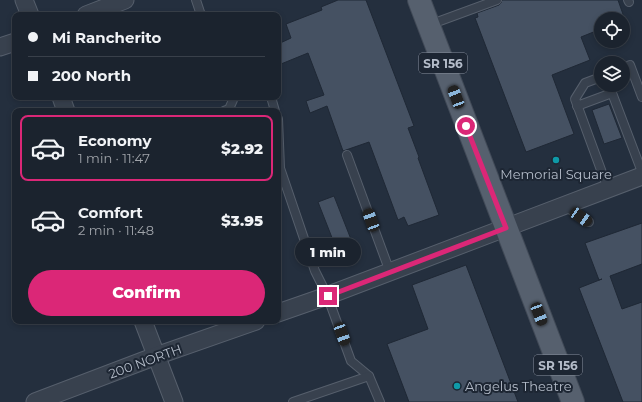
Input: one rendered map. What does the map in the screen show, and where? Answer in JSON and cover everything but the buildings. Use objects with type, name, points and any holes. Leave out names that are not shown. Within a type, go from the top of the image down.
[{"type":"main road","name":"SR 156","points":[[419,0],[573,402]]},
{"type":"street","points":[[24,0],[29,12]]},
{"type":"street","points":[[94,12],[125,0]]},
{"type":"street","points":[[0,48],[12,43]]},
{"type":"street","points":[[281,312],[328,296],[642,176]]},
{"type":"street","points":[[144,324],[174,402]]},
{"type":"street","name":"200 NORTH","points":[[35,402],[156,356],[247,324]]},
{"type":"lane","points":[[196,0],[200,12]]},
{"type":"lane","points":[[428,25],[497,0]]},
{"type":"lane","points":[[630,65],[642,97]]},
{"type":"lane","points":[[594,80],[585,83],[575,99],[608,189]]},
{"type":"lane","points":[[577,106],[612,93],[642,172]]},
{"type":"lane","points":[[347,155],[390,272]]},
{"type":"lane","points":[[281,171],[315,271],[328,296],[351,361],[369,376],[380,402]]},
{"type":"lane","points":[[565,206],[589,222]]},
{"type":"lane","points":[[293,402],[369,376]]},
{"type":"place","name":"Memorial Square","points":[[556,160]]},
{"type":"place","name":"Angelus Theatre","points":[[457,386]]},
{"type":"route","points":[[328,296],[506,228],[466,126]]}]
